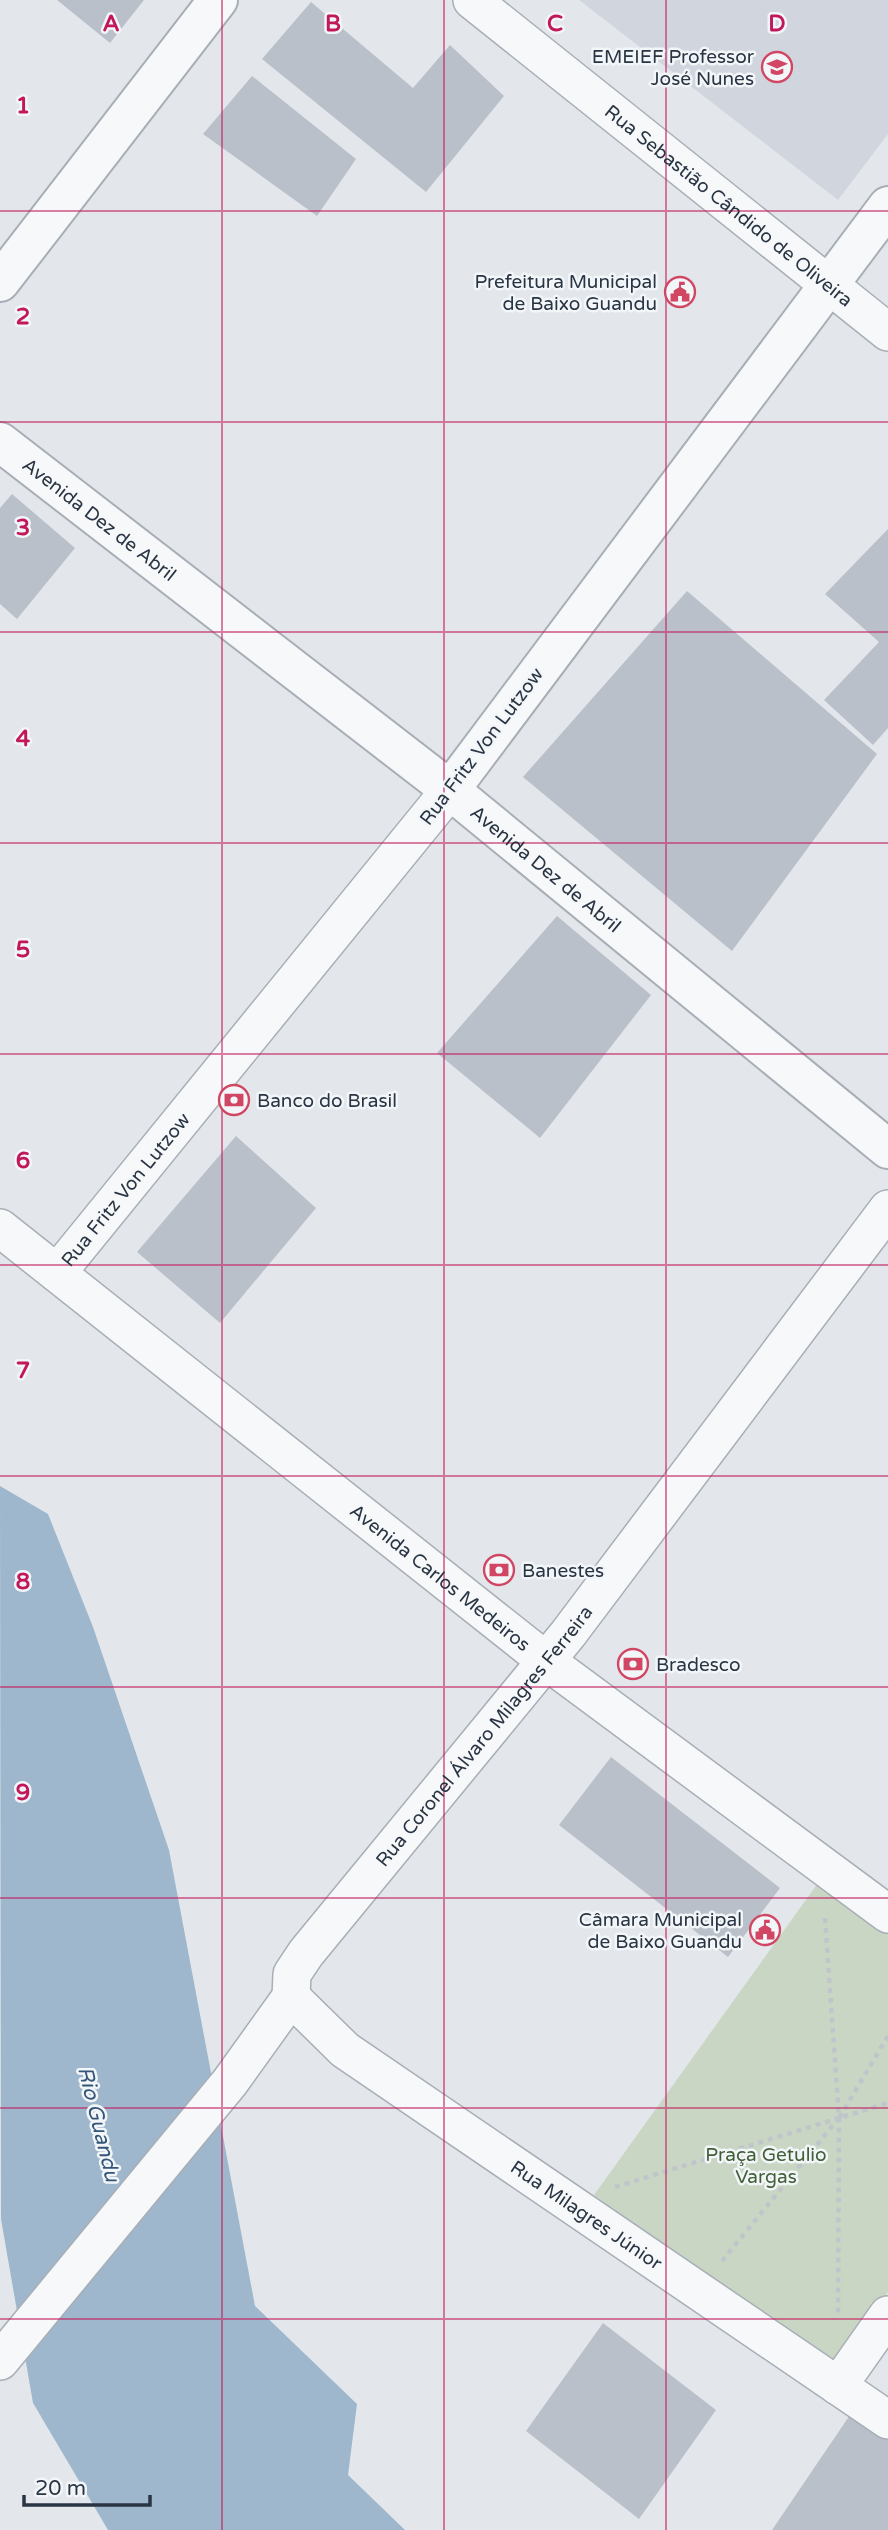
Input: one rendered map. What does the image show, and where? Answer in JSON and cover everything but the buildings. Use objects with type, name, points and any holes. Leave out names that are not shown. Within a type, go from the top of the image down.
[{"type":"street","points":[[0,282],[218,0]]},
{"type":"street","name":"Rua Sebastião Cândido de Oliveira","points":[[472,0],[888,332]]},
{"type":"street","name":"Rua Fritz Von Lutzow","points":[[57,1273],[450,790],[888,206]]},
{"type":"street","name":"Avenida Dez de Abril","points":[[0,442],[450,790],[888,1149]]},
{"type":"street","name":"Rua Coronel Álvaro Milagres Ferreira","points":[[291,1997],[292,1974],[306,1953],[568,1634],[888,1209]]},
{"type":"street","name":"Avenida Carlos Medeiros","points":[[0,1228],[545,1660],[888,1914]]},
{"type":"street","points":[[4,2356],[230,2082],[291,1997]]},
{"type":"street","name":"Rua Milagres Júnior","points":[[291,1997],[345,2050],[888,2420]]},
{"type":"street","points":[[838,2386],[888,2315]]},
{"type":"path","points":[[821,1865],[839,2118],[838,2319]]},
{"type":"path","points":[[699,2290],[839,2118],[888,2036]]},
{"type":"path","points":[[570,2201],[888,2104]]},
{"type":"shaded area","name":"EMEIEF Professor José Nunes","points":[[579,0],[888,0],[888,134],[838,200]]},
{"type":"green space","name":"Praça Getulio Vargas","points":[[818,1883],[888,1934],[888,2292],[834,2368],[594,2195]]},
{"type":"water","name":"Rio Guandu","points":[[0,1486],[48,1514],[93,1627],[169,1850],[255,2306],[357,2404],[348,2475],[405,2530],[108,2530],[33,2403],[1,2219]]},
{"type":"place","name":"EMEIEF Professor José Nunes","points":[[777,67]]},
{"type":"place","name":"Prefeitura Municipal de Baixo Guandu","points":[[680,292]]},
{"type":"place","name":"Banco do Brasil","points":[[234,1100]]},
{"type":"place","name":"Banestes","points":[[499,1570]]},
{"type":"place","name":"Bradesco","points":[[633,1664]]},
{"type":"place","name":"Câmara Municipal de Baixo Guandu","points":[[765,1930]]}]
